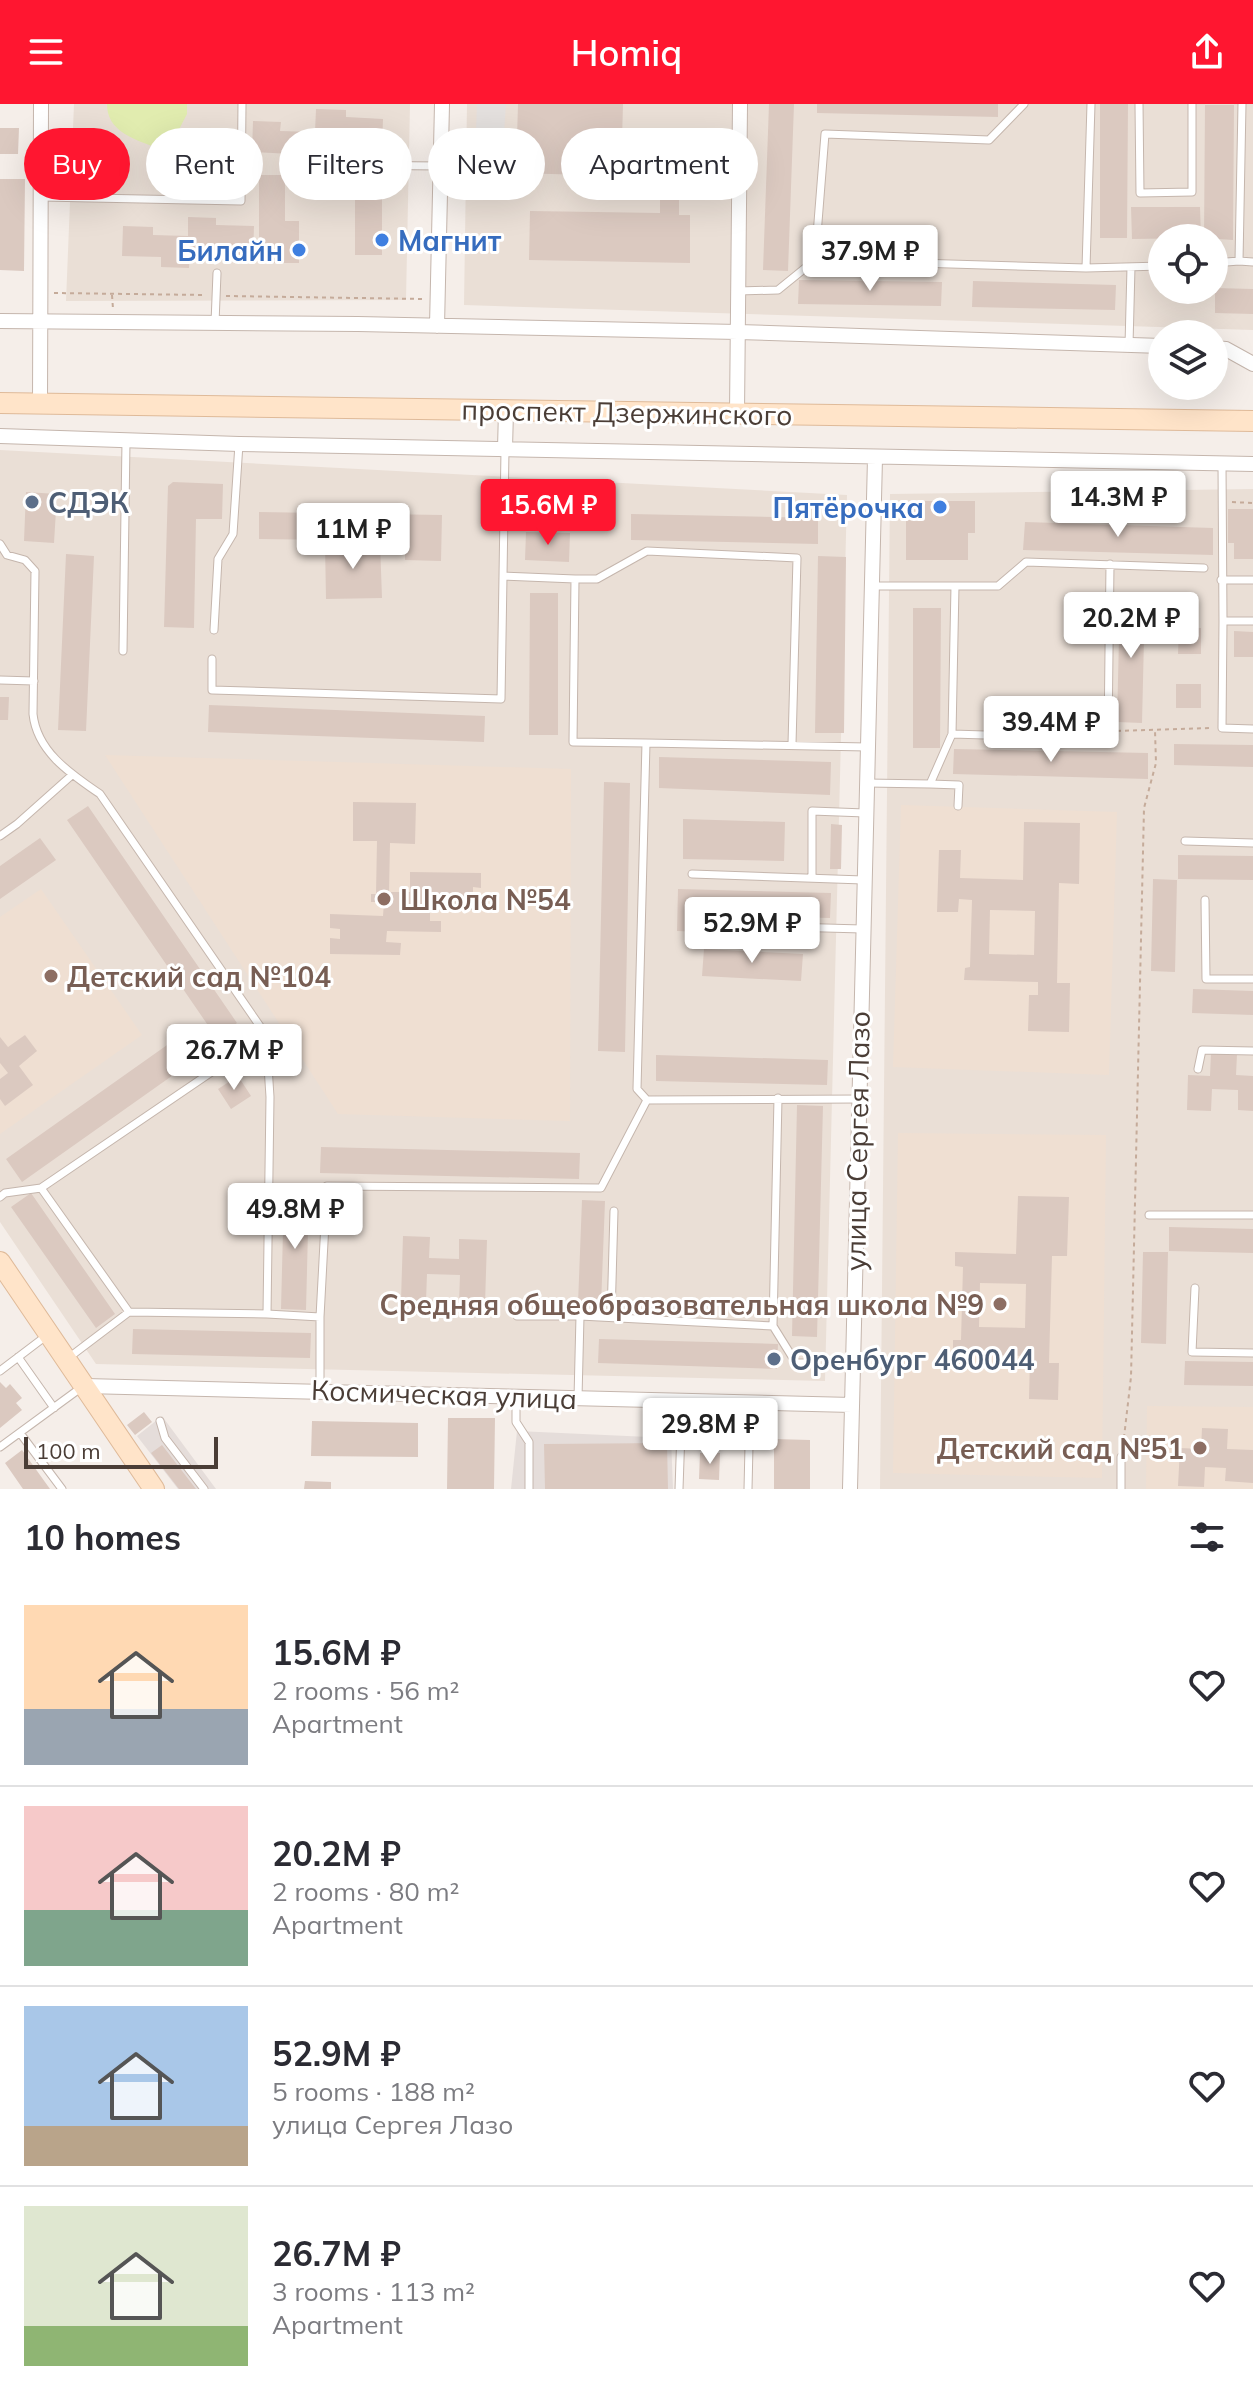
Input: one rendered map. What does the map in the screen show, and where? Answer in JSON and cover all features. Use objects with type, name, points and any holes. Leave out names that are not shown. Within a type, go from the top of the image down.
[{"type":"main road","name":"проспект Дзержинского","points":[[0,403],[1253,421]]},
{"type":"main road","points":[[0,1262],[154,1489]]},
{"type":"street","points":[[41,104],[41,128]]},
{"type":"street","points":[[441,128],[442,104]]},
{"type":"street","points":[[737,413],[740,104]]},
{"type":"street","points":[[40,404],[42,200]]},
{"type":"street","points":[[437,326],[439,200]]},
{"type":"street","points":[[0,321],[738,332],[1148,346]]},
{"type":"street","points":[[1228,350],[1253,364]]},
{"type":"street","points":[[505,448],[506,411]]},
{"type":"street","points":[[0,438],[1253,464]]},
{"type":"street","name":"улица Сергея Лазо","points":[[850,1489],[875,458]]},
{"type":"street","name":"Космическая улица","points":[[85,1386],[852,1405]]},
{"type":"lane","points":[[130,199],[241,201],[242,104]]},
{"type":"lane","points":[[815,260],[825,134],[989,140],[1024,104]]},
{"type":"lane","points":[[1086,268],[1091,104]]},
{"type":"lane","points":[[1139,104],[1140,193],[1192,192],[1192,104]]},
{"type":"lane","points":[[1239,261],[1242,104]]},
{"type":"lane","points":[[738,291],[778,290],[815,260],[1086,268],[1148,266]]},
{"type":"lane","points":[[1228,262],[1253,262]]},
{"type":"lane","points":[[1129,345],[1131,267]]},
{"type":"lane","points":[[215,323],[217,273]]},
{"type":"lane","points":[[123,651],[126,441]]},
{"type":"lane","points":[[214,630],[218,559],[233,534],[239,444]]},
{"type":"lane","points":[[212,659],[212,690],[501,699],[505,448]]},
{"type":"lane","points":[[1222,464],[1222,728],[1253,729]]},
{"type":"lane","points":[[0,544],[7,555],[25,560],[35,571],[35,728],[41,742],[72,775],[100,794],[266,1035],[270,1097],[267,1314]]},
{"type":"lane","points":[[503,576],[597,579],[647,551],[797,558],[792,744]]},
{"type":"lane","points":[[871,586],[998,586],[1026,562],[1204,568]]},
{"type":"lane","points":[[952,734],[1108,739],[1110,564]]},
{"type":"lane","points":[[575,579],[573,742],[867,747]]},
{"type":"lane","points":[[1221,580],[1253,580]]},
{"type":"lane","points":[[930,784],[952,734],[955,586]]},
{"type":"lane","points":[[1223,621],[1253,621]]},
{"type":"lane","points":[[0,680],[34,681]]},
{"type":"lane","points":[[646,743],[637,1089],[647,1100],[859,1099]]},
{"type":"lane","points":[[0,836],[72,775]]},
{"type":"lane","points":[[866,783],[959,785],[958,806]]},
{"type":"lane","points":[[812,877],[812,811],[865,813]]},
{"type":"lane","points":[[1185,841],[1253,843]]},
{"type":"lane","points":[[692,874],[863,880]]},
{"type":"lane","points":[[1205,900],[1206,979],[1253,979]]},
{"type":"lane","points":[[711,925],[862,929]]},
{"type":"lane","points":[[0,1197],[5,1193],[41,1188],[266,1035]]},
{"type":"lane","points":[[1198,1069],[1202,1050],[1253,1051]]},
{"type":"lane","points":[[778,1098],[773,1326],[796,1363],[813,1363]]},
{"type":"lane","points":[[320,1391],[320,1317],[327,1186],[601,1188],[647,1100]]},
{"type":"lane","points":[[41,1188],[129,1312]]},
{"type":"lane","points":[[611,1317],[614,1211]]},
{"type":"lane","points":[[1149,1215],[1253,1215]]},
{"type":"lane","points":[[1195,1288],[1192,1352],[1253,1353]]},
{"type":"lane","points":[[67,1360],[129,1312],[320,1317]]},
{"type":"lane","points":[[517,1316],[611,1317],[773,1326]]},
{"type":"lane","points":[[578,1398],[580,1316]]},
{"type":"lane","points":[[0,1371],[49,1334]]},
{"type":"lane","points":[[18,1357],[54,1408]]},
{"type":"lane","points":[[0,1447],[85,1386]]},
{"type":"lane","points":[[516,1396],[516,1422],[529,1442],[529,1489]]},
{"type":"lane","points":[[679,1489],[682,1401]]},
{"type":"lane","points":[[748,1489],[750,1403]]},
{"type":"lane","points":[[160,1421],[165,1438],[204,1489]]},
{"type":"lane","points":[[20,1433],[62,1489]]},
{"type":"lane","points":[[1121,1457],[1121,1489]]},
{"type":"path","points":[[41,293],[437,299]]},
{"type":"path","points":[[1223,502],[1253,503]]},
{"type":"path","points":[[1108,731],[1222,728]]},
{"type":"path","points":[[1121,1457],[1131,1377],[1144,808],[1156,763],[1155,730]]},
{"type":"shaded area","points":[[74,104],[410,104],[410,128],[279,128],[279,200],[408,200],[406,300],[66,301],[70,200],[130,200],[130,128],[73,128]]},
{"type":"shaded area","points":[[467,104],[1253,104],[1253,330],[1228,329],[1228,320],[1148,320],[1148,327],[464,305],[466,200],[545,200],[545,128],[467,128]]},
{"type":"shaded area","points":[[477,104],[506,104],[504,128],[476,128]]},
{"type":"shaded area","points":[[0,450],[847,495],[825,1381],[96,1364],[0,1222]]},
{"type":"shaded area","points":[[1253,489],[1253,1489],[880,1489],[890,494]]},
{"type":"shaded area","name":"Школа №54","points":[[105,755],[571,769],[570,1121],[338,1114]]},
{"type":"shaded area","points":[[901,805],[1117,812],[1109,1075],[893,1067]]},
{"type":"shaded area","name":"Детский сад №104","points":[[41,889],[142,1035],[0,1134],[0,917]]},
{"type":"shaded area","name":"Средняя общеобразовательная школа №9","points":[[898,1133],[1106,1135],[1102,1478],[893,1473]]},
{"type":"shaded area","name":"Детский сад №51","points":[[1147,1406],[1253,1407],[1253,1489],[1146,1489]]},
{"type":"shaded area","points":[[162,1416],[216,1489],[178,1489],[137,1436]]},
{"type":"shaded area","points":[[517,1431],[671,1438],[673,1489],[511,1489]]},
{"type":"green space","points":[[107,104],[187,104],[187,114],[180,128],[146,128],[146,143],[130,136],[130,128],[117,128],[108,113]]},
{"type":"building","points":[[518,104],[623,104],[622,128],[561,128],[561,174],[545,174],[545,128],[517,128]]},
{"type":"building","points":[[769,104],[794,104],[788,271],[763,270]]},
{"type":"building","points":[[817,104],[998,104],[998,117],[817,113]]},
{"type":"building","points":[[1100,104],[1128,104],[1127,238],[1100,238]]},
{"type":"building","points":[[1205,105],[1234,105],[1233,240],[1228,240],[1228,224],[1204,224]]},
{"type":"building","points":[[316,109],[346,110],[346,117],[383,119],[383,128],[315,128]]},
{"type":"building","points":[[253,121],[281,122],[279,153],[263,153],[263,128],[253,128]]},
{"type":"building","points":[[0,128],[19,128],[18,154],[0,154]]},
{"type":"building","points":[[263,175],[279,175],[279,200],[285,200],[285,221],[299,221],[299,263],[259,263],[259,200],[263,200]]},
{"type":"building","points":[[0,179],[24,179],[24,271],[0,270]]},
{"type":"building","points":[[355,200],[382,200],[382,255],[355,255]]},
{"type":"building","points":[[660,200],[679,200],[679,215],[690,215],[690,263],[529,260],[530,211],[660,213]]},
{"type":"building","points":[[1131,207],[1200,207],[1201,224],[1148,224],[1148,239],[1132,239]]},
{"type":"building","points":[[188,217],[216,218],[216,225],[254,226],[253,256],[225,256],[225,251],[190,249],[189,268],[161,267],[161,257],[122,256],[123,226],[153,227],[153,235],[188,236]]},
{"type":"building","points":[[799,280],[942,282],[941,306],[798,304]]},
{"type":"building","points":[[973,281],[1116,285],[1115,310],[972,307]]},
{"type":"building","points":[[1228,288],[1253,289],[1253,314],[1215,313],[1215,304],[1228,304]]},
{"type":"building","points":[[173,482],[223,484],[222,519],[196,519],[194,628],[164,627],[168,486]]},
{"type":"building","points":[[26,492],[57,494],[54,543],[24,541]]},
{"type":"building","points":[[906,501],[975,501],[975,533],[968,533],[968,560],[906,560]]},
{"type":"building","points":[[527,502],[588,504],[587,531],[526,529]]},
{"type":"building","points":[[1228,509],[1253,509],[1253,559],[1234,559],[1234,543],[1228,543]]},
{"type":"building","points":[[259,512],[442,515],[441,561],[405,560],[405,541],[259,539]]},
{"type":"building","points":[[631,514],[818,518],[818,544],[631,540]]},
{"type":"building","points":[[1025,522],[1213,528],[1213,555],[1023,550]]},
{"type":"building","points":[[526,532],[570,533],[569,562],[525,560]]},
{"type":"building","points":[[380,543],[382,598],[326,599],[325,544]]},
{"type":"building","points":[[66,554],[94,556],[86,731],[58,730]]},
{"type":"building","points":[[818,556],[846,557],[844,733],[815,733]]},
{"type":"building","points":[[530,593],[558,593],[558,735],[529,735]]},
{"type":"building","points":[[1120,596],[1145,597],[1142,723],[1117,722]]},
{"type":"building","points":[[913,608],[941,608],[940,748],[913,748]]},
{"type":"building","points":[[1179,627],[1201,628],[1201,654],[1178,654]]},
{"type":"building","points":[[1234,631],[1253,632],[1253,657],[1234,657]]},
{"type":"building","points":[[1176,684],[1201,684],[1201,708],[1176,708]]},
{"type":"building","points":[[0,697],[9,697],[8,720],[0,720]]},
{"type":"building","points":[[209,705],[485,716],[484,742],[208,732]]},
{"type":"building","points":[[1174,744],[1253,745],[1253,767],[1174,765]]},
{"type":"building","points":[[954,749],[1148,753],[1148,779],[953,774]]},
{"type":"building","points":[[659,757],[831,762],[830,795],[659,788]]},
{"type":"building","points":[[604,782],[630,783],[625,1052],[598,1051]]},
{"type":"building","points":[[353,802],[416,803],[415,844],[390,843],[389,892],[410,892],[410,872],[481,873],[481,888],[473,887],[473,898],[481,899],[481,910],[430,909],[430,921],[441,921],[441,932],[387,931],[386,942],[401,943],[400,955],[330,954],[330,938],[340,939],[340,929],[330,928],[330,914],[383,916],[384,902],[371,902],[371,894],[376,894],[377,841],[353,841]]},
{"type":"building","points":[[88,806],[237,1023],[216,1037],[67,820]]},
{"type":"building","points":[[683,819],[785,822],[784,861],[683,859]]},
{"type":"building","points":[[1024,822],[1080,823],[1079,884],[1059,883],[1057,983],[1070,983],[1069,1032],[1028,1031],[1029,995],[1038,995],[1038,982],[964,980],[965,968],[970,967],[972,900],[959,899],[958,912],[937,912],[939,850],[961,850],[960,878],[1023,880]],"holes":[[[990,910],[1035,911],[1034,955],[989,954]]]},
{"type":"building","points":[[831,824],[842,825],[841,869],[830,869]]},
{"type":"building","points":[[40,838],[56,860],[0,899],[0,866]]},
{"type":"building","points":[[1178,855],[1253,856],[1253,880],[1178,879]]},
{"type":"building","points":[[1153,879],[1177,880],[1175,972],[1151,971]]},
{"type":"building","points":[[678,889],[831,893],[830,918],[701,915],[701,932],[677,931]]},
{"type":"building","points":[[704,949],[803,954],[801,981],[702,976]]},
{"type":"building","points":[[1193,989],[1253,991],[1253,1015],[1192,1013]]},
{"type":"building","points":[[25,1035],[37,1051],[19,1066],[33,1085],[5,1106],[0,1099],[0,1079],[8,1073],[0,1063],[0,1037],[8,1047]]},
{"type":"building","points":[[177,1038],[193,1061],[22,1182],[6,1159]]},
{"type":"building","points":[[1211,1053],[1237,1054],[1236,1075],[1253,1076],[1253,1111],[1238,1110],[1238,1090],[1212,1089],[1211,1111],[1187,1110],[1188,1075],[1210,1076]]},
{"type":"building","points":[[656,1055],[828,1060],[827,1085],[656,1081]]},
{"type":"building","points":[[238,1076],[251,1096],[231,1109],[218,1089]]},
{"type":"building","points":[[797,1105],[823,1106],[817,1337],[792,1336]]},
{"type":"building","points":[[321,1147],[580,1153],[579,1179],[320,1173]]},
{"type":"building","points":[[284,1192],[309,1192],[306,1310],[281,1309]]},
{"type":"building","points":[[31,1193],[115,1314],[96,1328],[11,1207]]},
{"type":"building","points":[[1018,1196],[1069,1197],[1067,1256],[1052,1256],[1049,1363],[1059,1363],[1058,1400],[1029,1399],[1030,1356],[953,1354],[953,1340],[961,1340],[963,1267],[955,1266],[955,1252],[1016,1254]],"holes":[[[980,1283],[1026,1284],[1025,1328],[979,1327]]]},
{"type":"building","points":[[582,1200],[605,1201],[601,1305],[578,1304]]},
{"type":"building","points":[[1169,1227],[1253,1229],[1253,1253],[1169,1251]]},
{"type":"building","points":[[403,1236],[430,1237],[429,1258],[459,1259],[459,1239],[487,1240],[485,1304],[459,1303],[460,1275],[427,1274],[426,1301],[401,1300]]},
{"type":"building","points":[[1143,1252],[1168,1252],[1166,1344],[1141,1343]]},
{"type":"building","points":[[133,1329],[311,1333],[310,1358],[132,1354]]},
{"type":"building","points":[[599,1339],[778,1344],[777,1369],[598,1363]]},
{"type":"building","points":[[1185,1361],[1253,1362],[1253,1386],[1184,1385]]},
{"type":"building","points":[[0,1382],[6,1388],[10,1384],[22,1398],[16,1403],[22,1410],[0,1428]]},
{"type":"building","points":[[144,1412],[152,1422],[135,1435],[127,1425]]},
{"type":"building","points":[[448,1418],[495,1418],[494,1489],[447,1489]]},
{"type":"building","points":[[312,1421],[418,1423],[418,1457],[311,1456]]},
{"type":"building","points":[[1202,1428],[1228,1429],[1227,1449],[1253,1450],[1253,1483],[1225,1481],[1226,1468],[1205,1467],[1204,1487],[1178,1486],[1180,1448],[1201,1449]]},
{"type":"building","points":[[774,1439],[810,1440],[810,1489],[774,1489]]},
{"type":"building","points":[[667,1443],[668,1489],[545,1489],[544,1444]]},
{"type":"building","points":[[162,1445],[196,1489],[179,1489],[151,1453]]},
{"type":"building","points":[[22,1450],[50,1489],[23,1489],[5,1463]]},
{"type":"building","points":[[700,1453],[720,1453],[719,1480],[699,1479]]},
{"type":"building","points":[[305,1481],[331,1482],[331,1489],[304,1489]]},
{"type":"place","name":"Магнит","points":[[382,240]]},
{"type":"place","name":"Билайн","points":[[299,250]]},
{"type":"place","name":"СДЭК","points":[[32,502]]},
{"type":"place","name":"Пятёрочка","points":[[940,507]]},
{"type":"place","name":"Школа №54","points":[[384,899]]},
{"type":"place","name":"Детский сад №104","points":[[51,976]]},
{"type":"place","name":"Средняя общеобразовательная школа №9","points":[[1000,1304]]},
{"type":"place","name":"Оренбург 460044","points":[[774,1359]]},
{"type":"place","name":"Детский сад №51","points":[[1200,1448]]}]
